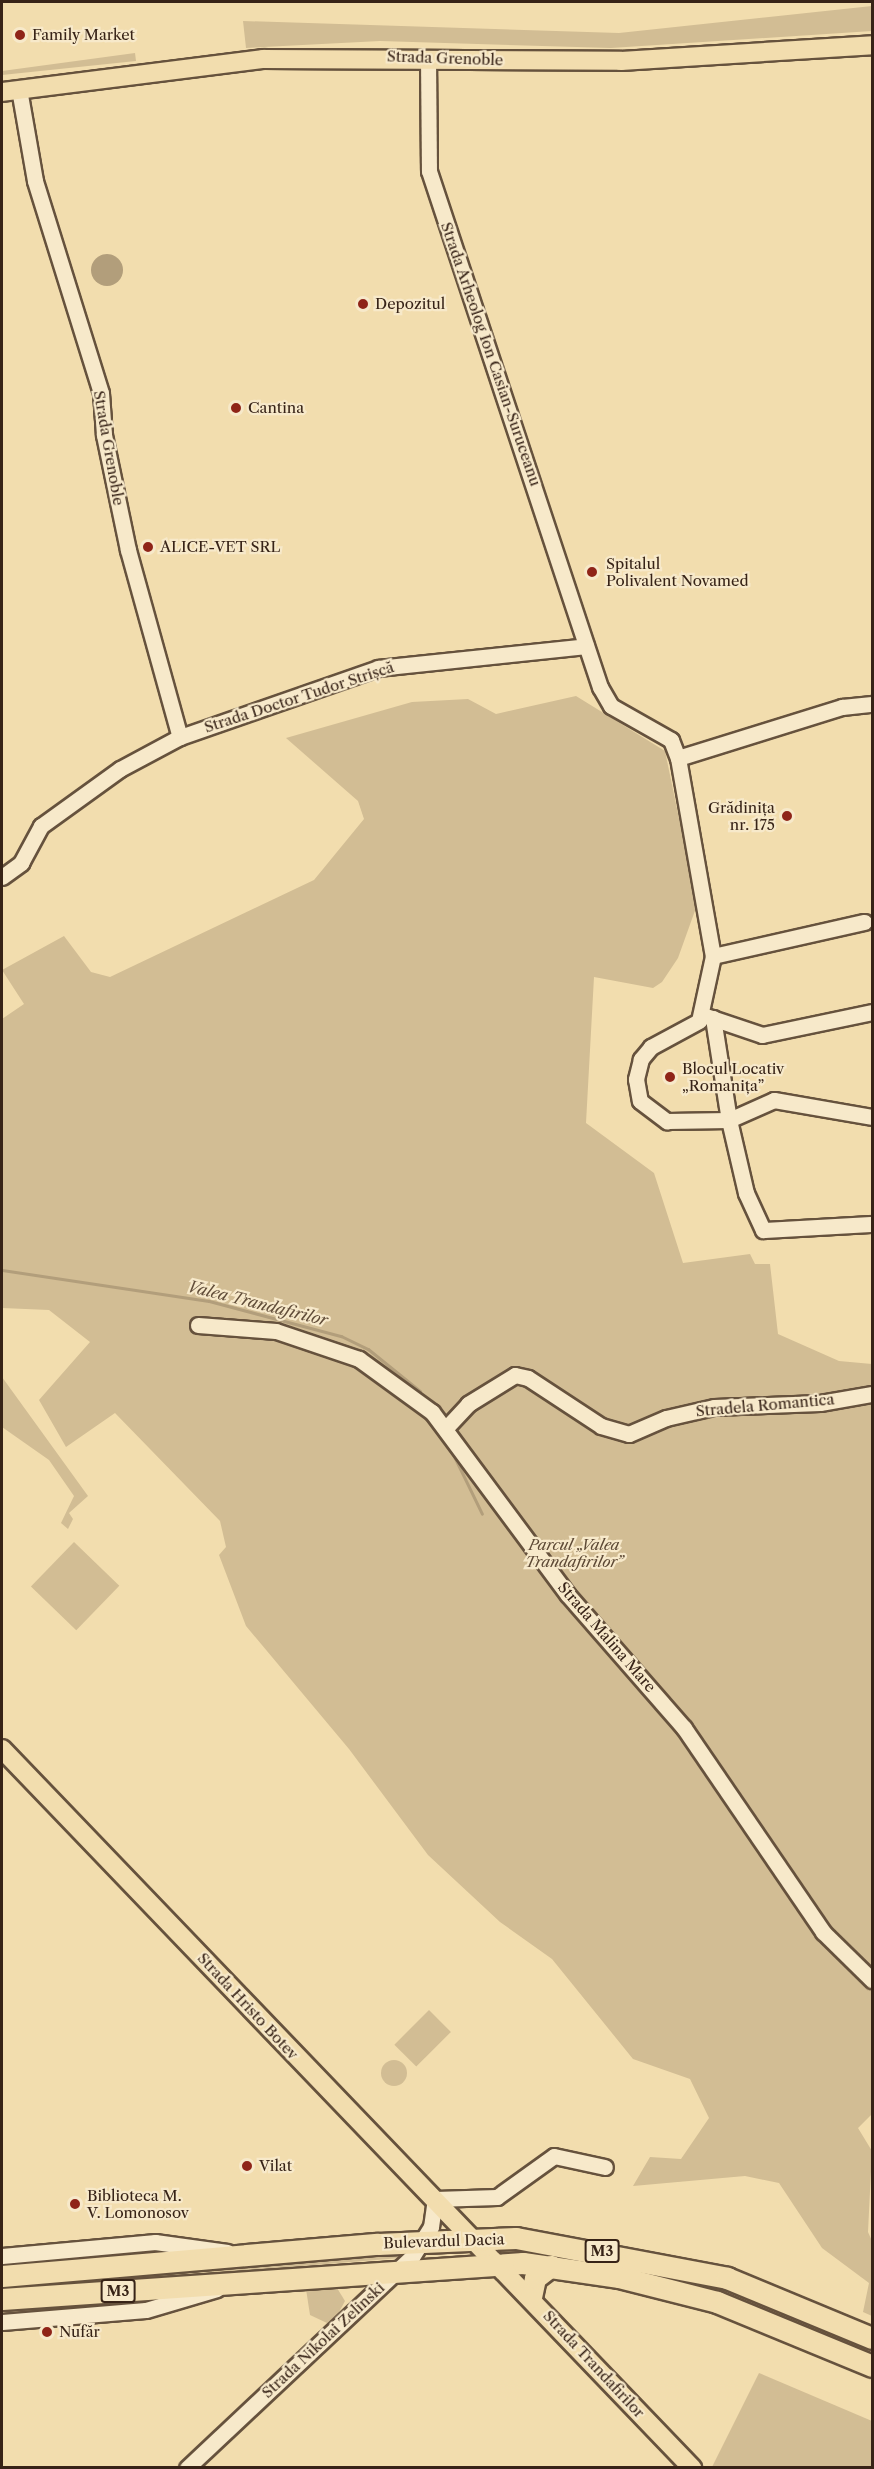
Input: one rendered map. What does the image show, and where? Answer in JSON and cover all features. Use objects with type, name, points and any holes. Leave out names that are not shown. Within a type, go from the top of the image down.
[{"type":"highway","name":"Bulevardul Dacia","points":[[2,2276],[475,2238],[590,2248],[727,2278],[873,2338]]},
{"type":"highway","name":"Bulevardul Dacia","points":[[2,2299],[497,2261],[551,2266],[717,2302],[873,2366]]},
{"type":"highway","points":[[531,2297],[535,2278],[551,2266]]},
{"type":"main road","name":"Strada Grenoble","points":[[10,91],[263,59],[428,58],[621,61],[873,45]]},
{"type":"main road","name":"Strada Hristo Botev","points":[[2,1749],[497,2261]]},
{"type":"main road","name":"Strada Trandafirilor","points":[[497,2261],[692,2468]]},
{"type":"street","name":"Strada Arheolog Ion Casian-Suruceanu","points":[[428,58],[429,171],[586,646]]},
{"type":"street","name":"Strada Grenoble","points":[[10,91],[35,181],[101,393],[104,435],[128,550],[180,737]]},
{"type":"street","points":[[586,646],[605,701],[671,740],[678,758],[713,956],[708,1016],[746,1193],[763,1230],[873,1224]]},
{"type":"street","name":"Strada Doctor Tudor Strișcă","points":[[2,876],[21,863],[41,826],[120,769],[180,737],[378,668],[586,646]]},
{"type":"street","points":[[678,758],[842,707],[873,704]]},
{"type":"street","points":[[713,956],[864,922]]},
{"type":"street","points":[[873,1012],[762,1035],[708,1016],[646,1052],[638,1068],[637,1092],[656,1117],[729,1120],[774,1100],[873,1117]]},
{"type":"street","name":"Strada Malina Mare","points":[[198,1324],[276,1331],[359,1359],[392,1378],[446,1428],[477,1478],[568,1595],[684,1728],[823,1932],[873,1980]]},
{"type":"street","name":"Stradela Romantica","points":[[446,1428],[491,1387],[515,1375],[528,1378],[601,1426],[629,1434],[666,1418],[714,1407],[820,1403],[873,1394]]},
{"type":"street","points":[[435,2199],[497,2197],[554,2156],[605,2167]]},
{"type":"street","name":"Strada Nikolai Zelinski","points":[[187,2468],[400,2269],[424,2241],[435,2199]]},
{"type":"street","points":[[2,2256],[155,2242],[245,2255]]},
{"type":"street","name":"Bulevardul Dacia","points":[[2,2322],[146,2310],[234,2282]]},
{"type":"green space","points":[[872,6],[872,31],[611,48],[380,41],[246,48],[243,21],[619,33]]},
{"type":"green space","points":[[135,53],[136,61],[2,75],[2,71]]},
{"type":"green space","name":"Parcul „Valea Trandafirilor”","points":[[576,696],[665,751],[697,905],[678,958],[662,982],[653,988],[594,977],[586,1123],[654,1173],[683,1263],[750,1254],[755,1264],[770,1264],[778,1334],[839,1361],[872,1364],[872,2114],[858,2128],[872,2151],[868,2232],[872,2241],[872,2316],[863,2312],[869,2283],[822,2248],[779,2183],[745,2176],[633,2186],[650,2157],[681,2159],[709,2118],[690,2079],[633,2059],[552,1959],[500,1922],[428,1855],[349,1749],[246,1626],[219,1555],[226,1547],[220,1521],[115,1413],[66,1447],[39,1400],[90,1342],[49,1310],[2,1308],[2,1019],[24,1004],[2,970],[64,936],[91,972],[110,977],[314,880],[364,819],[358,801],[286,738],[412,702],[468,699],[496,714]]},
{"type":"green space","points":[[2,1377],[88,1496],[69,1513],[73,1519],[68,1529],[61,1523],[74,1496],[49,1460],[2,1427]]},
{"type":"green space","points":[[74,1542],[119,1586],[76,1630],[31,1587]]},
{"type":"green space","points":[[429,2010],[451,2032],[416,2067],[394,2045]]},
{"type":"green space","points":[[394,2060],[404,2063],[407,2073],[404,2083],[394,2086],[384,2083],[381,2073],[384,2063]]},
{"type":"green space","points":[[154,2249],[186,2251],[2,2269],[2,2261]]},
{"type":"green space","points":[[401,2254],[400,2258],[2,2291],[2,2286]]},
{"type":"green space","points":[[337,2288],[345,2301],[338,2314],[327,2323],[310,2315],[306,2289]]},
{"type":"green space","points":[[190,2292],[146,2304],[2,2316],[2,2308]]},
{"type":"green space","points":[[759,2373],[872,2421],[872,2467],[712,2467]]},
{"type":"shaded area","points":[[107,254],[118,259],[123,270],[118,281],[107,286],[96,281],[91,270],[96,259]]},
{"type":"waterway","name":"Valea Trandafirilor","points":[[2,1270],[209,1301],[341,1336],[368,1349],[420,1391]]},
{"type":"waterway","name":"Valea Trandafirilor","points":[[421,1413],[438,1433]]},
{"type":"waterway","name":"Valea Trandafirilor","points":[[450,1448],[482,1514]]},
{"type":"place","name":"Family Market","points":[[20,35]]},
{"type":"place","name":"Depozitul","points":[[363,304]]},
{"type":"place","name":"Cantina","points":[[236,408]]},
{"type":"place","name":"ALICE-VET SRL","points":[[148,547]]},
{"type":"place","name":"Spitalul Polivalent Novamed","points":[[592,572]]},
{"type":"place","name":"Grădinița nr. 175","points":[[787,816]]},
{"type":"place","name":"Blocul Locativ „Romanița”","points":[[670,1077]]},
{"type":"place","name":"Vilat","points":[[247,2166]]},
{"type":"place","name":"Biblioteca M. V. Lomonosov","points":[[75,2204]]},
{"type":"place","name":"Nufăr","points":[[47,2332]]}]
